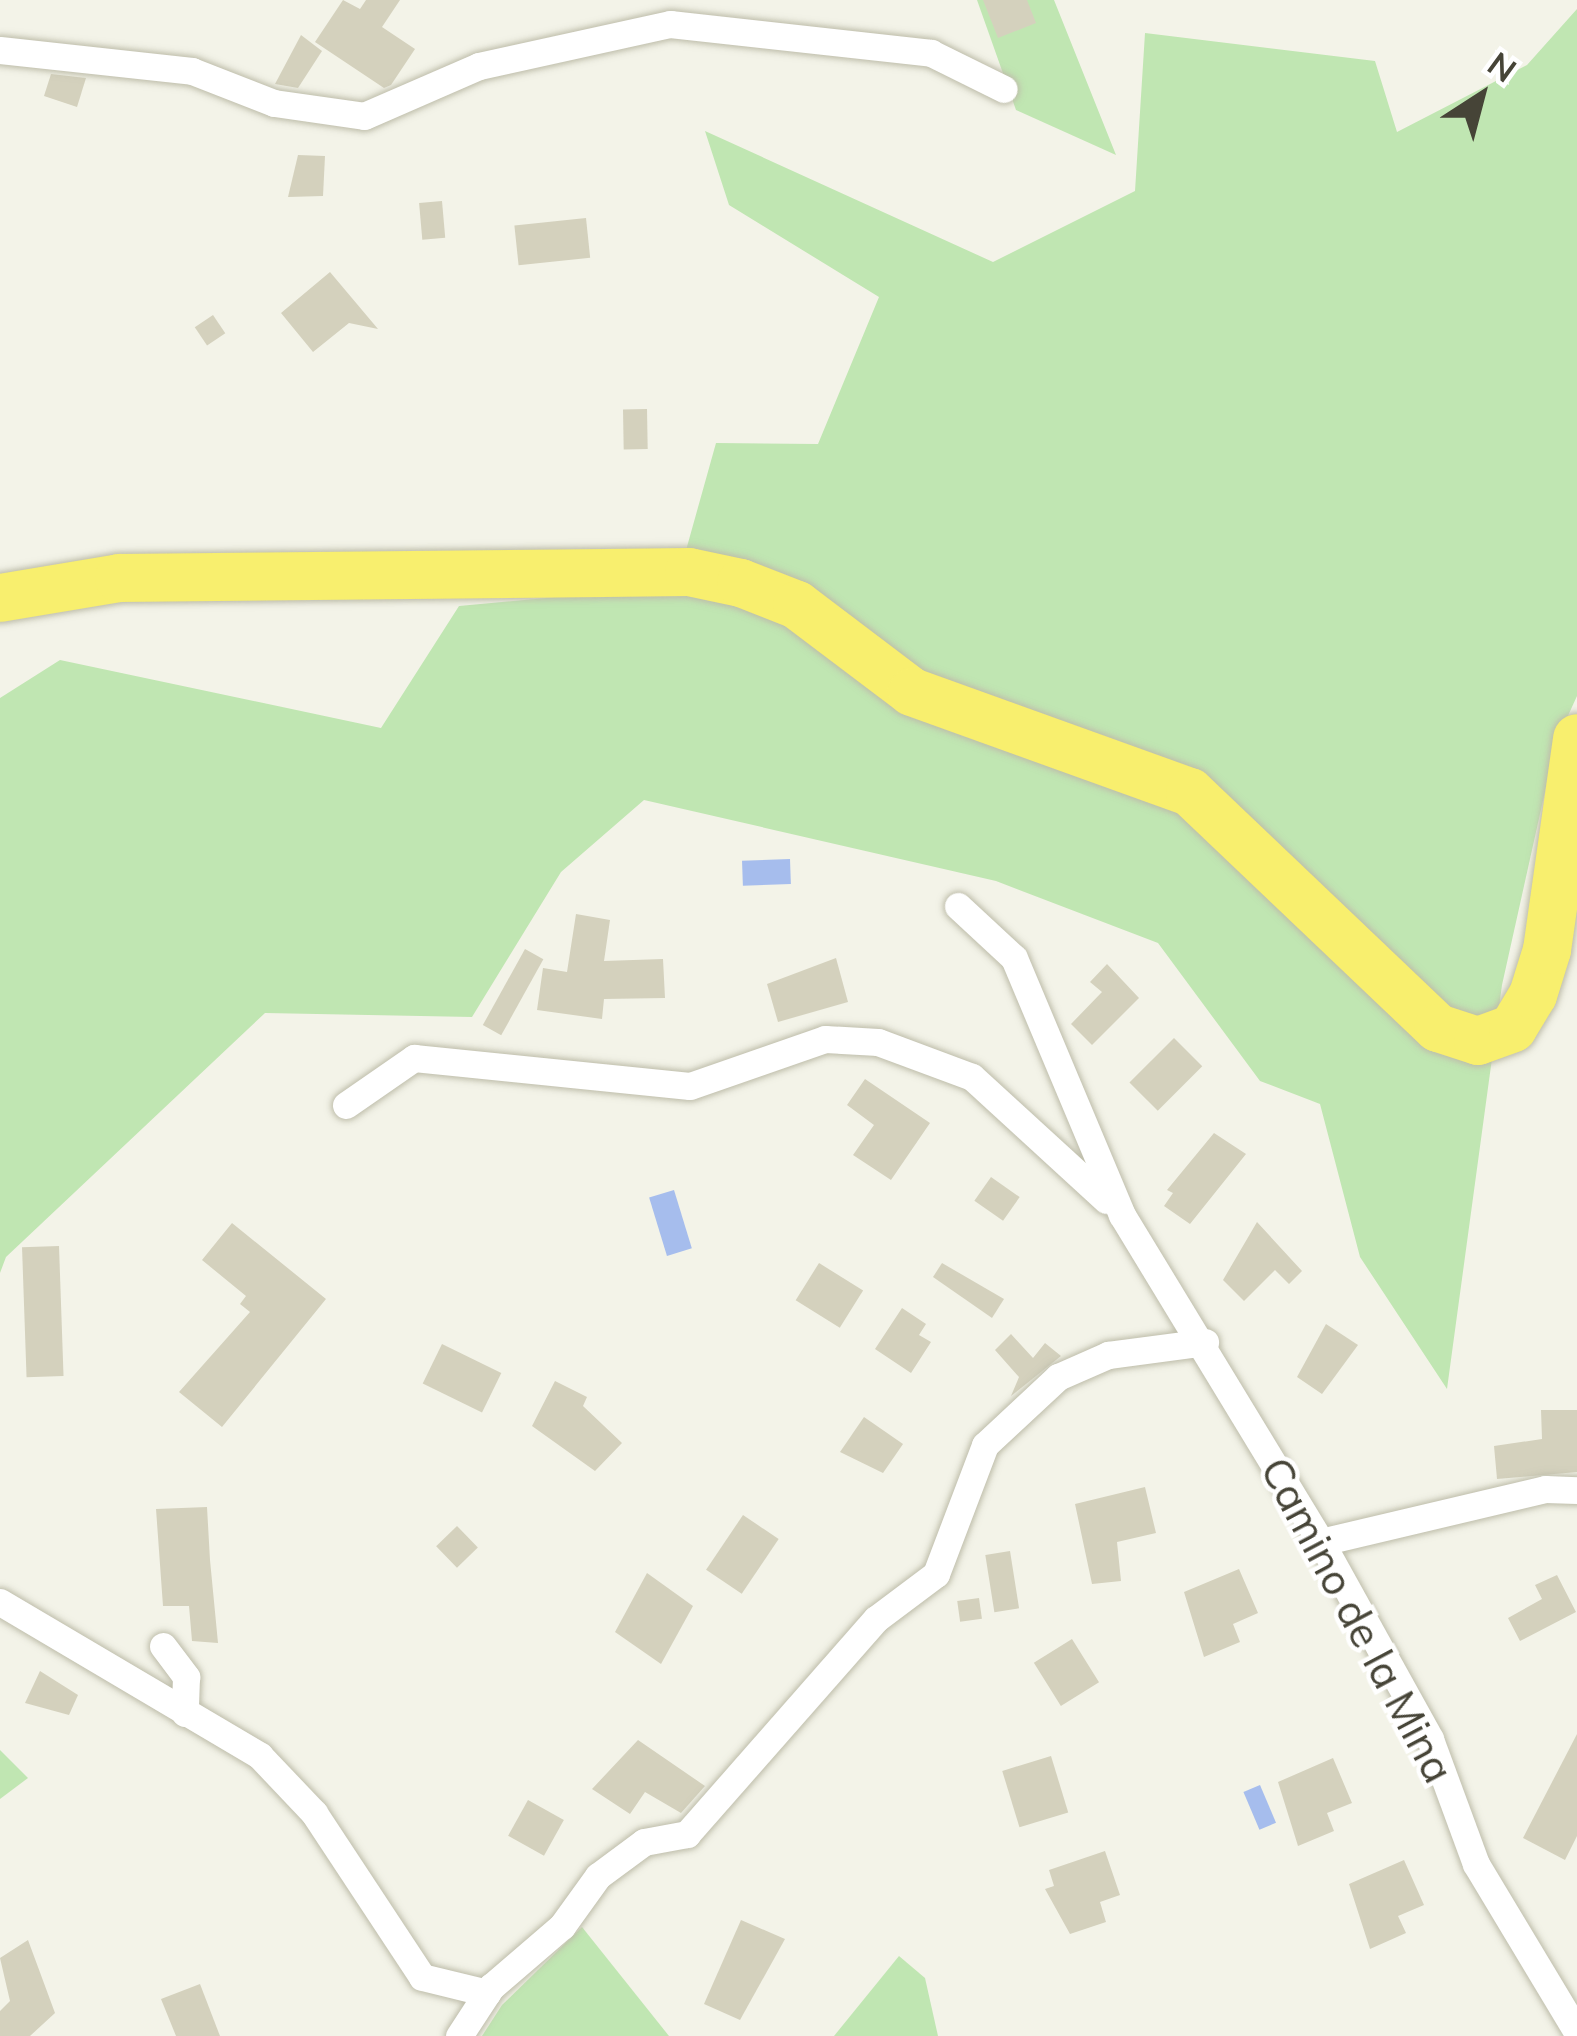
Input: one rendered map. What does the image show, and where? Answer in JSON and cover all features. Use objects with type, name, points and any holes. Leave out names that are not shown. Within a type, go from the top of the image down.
[{"type":"highway","points":[[0,598],[119,578],[689,572],[741,583],[796,605],[912,692],[1190,792],[1438,1028],[1478,1041],[1513,1028],[1533,995],[1577,738]]},
{"type":"street","points":[[0,50],[192,71],[274,103],[364,116],[479,66],[670,24],[932,53],[1004,89]]},
{"type":"street","points":[[958,906],[1014,958],[1122,1215]]},
{"type":"street","points":[[346,1105],[414,1058],[690,1086],[825,1039],[878,1042],[972,1077],[1122,1215]]},
{"type":"street","name":"Camino de la Mina","points":[[1122,1215],[1205,1342],[1321,1542],[1430,1739],[1476,1864],[1577,2032]]},
{"type":"street","points":[[459,2036],[487,1993],[562,1926],[598,1876],[644,1842],[687,1834],[876,1619],[936,1574],[985,1445],[1058,1377],[1108,1355],[1205,1342]]},
{"type":"street","points":[[1321,1542],[1545,1489],[1577,1490]]},
{"type":"street","points":[[0,1602],[260,1756],[314,1813],[422,1977],[487,1993]]},
{"type":"street","points":[[163,1646],[186,1677],[184,1713]]},
{"type":"green space","points":[[977,0],[1054,0],[1116,155],[1016,110]]},
{"type":"green space","points":[[1577,9],[1577,696],[1556,742],[1502,985],[1447,1389],[1360,1257],[1320,1104],[1260,1081],[1158,943],[996,881],[644,800],[561,872],[472,1017],[265,1013],[6,1257],[0,1273],[0,698],[60,660],[381,728],[459,606],[676,586],[716,443],[818,444],[879,297],[729,205],[705,131],[993,262],[1135,191],[1145,33],[1375,61],[1397,132],[1527,65]]},
{"type":"green space","points":[[0,1750],[28,1778],[0,1799]]},
{"type":"green space","points":[[582,1927],[669,2036],[482,2036],[502,2005]]},
{"type":"green space","points":[[899,1956],[925,1978],[938,2036],[834,2036]]},
{"type":"water","points":[[790,859],[791,884],[743,886],[742,861]]},
{"type":"water","points":[[674,1190],[692,1248],[667,1256],[649,1198]]},
{"type":"water","points":[[1260,1785],[1276,1823],[1259,1830],[1243,1792]]},
{"type":"building","points":[[343,0],[360,9],[366,0],[400,0],[382,27],[415,49],[391,85],[384,88],[315,42]]},
{"type":"building","points":[[983,0],[1027,0],[1036,23],[998,38]]},
{"type":"building","points":[[301,35],[322,51],[298,88],[275,84]]},
{"type":"building","points":[[51,74],[86,78],[77,107],[44,96]]},
{"type":"building","points":[[298,155],[325,156],[323,196],[288,197]]},
{"type":"building","points":[[442,201],[445,238],[422,240],[419,203]]},
{"type":"building","points":[[586,218],[590,258],[519,265],[514,226]]},
{"type":"building","points":[[330,272],[378,329],[349,323],[313,352],[281,313]]},
{"type":"building","points":[[213,315],[225,333],[207,346],[195,327]]},
{"type":"building","points":[[623,409],[647,409],[648,449],[624,449]]},
{"type":"building","points":[[576,914],[610,920],[604,961],[663,959],[665,998],[604,999],[602,1019],[537,1010],[543,968],[567,972]]},
{"type":"building","points":[[525,949],[543,959],[501,1035],[483,1025]]},
{"type":"building","points":[[836,958],[848,1002],[778,1022],[767,984]]},
{"type":"building","points":[[1107,964],[1139,998],[1092,1045],[1071,1024],[1102,992],[1090,982]]},
{"type":"building","points":[[1174,1038],[1202,1066],[1158,1111],[1129,1083]]},
{"type":"building","points":[[865,1079],[930,1123],[891,1180],[853,1155],[874,1125],[847,1105]]},
{"type":"building","points":[[1214,1133],[1246,1154],[1190,1224],[1164,1206],[1173,1193],[1167,1190]]},
{"type":"building","points":[[991,1177],[1020,1197],[1003,1221],[974,1201]]},
{"type":"building","points":[[1257,1222],[1302,1271],[1289,1284],[1275,1270],[1244,1301],[1223,1280]]},
{"type":"building","points":[[232,1223],[326,1299],[222,1427],[179,1392],[250,1312],[240,1304],[246,1296],[202,1260]]},
{"type":"building","points":[[59,1246],[64,1376],[27,1377],[22,1247]]},
{"type":"building","points":[[819,1263],[863,1291],[840,1328],[796,1300]]},
{"type":"building","points":[[942,1263],[1004,1299],[992,1318],[933,1277]]},
{"type":"building","points":[[902,1308],[926,1324],[919,1335],[931,1342],[911,1373],[875,1349]]},
{"type":"building","points":[[1326,1324],[1358,1345],[1322,1394],[1297,1377]]},
{"type":"building","points":[[1011,1334],[1033,1358],[1045,1343],[1061,1356],[1011,1396],[1019,1377],[995,1350]]},
{"type":"building","points":[[442,1344],[501,1373],[482,1412],[423,1384]]},
{"type":"building","points":[[555,1381],[587,1397],[583,1406],[622,1443],[595,1471],[532,1426]]},
{"type":"building","points":[[1541,1410],[1577,1410],[1577,1472],[1497,1479],[1494,1446],[1542,1439]]},
{"type":"building","points":[[864,1417],[903,1444],[883,1473],[840,1452]]},
{"type":"building","points":[[1145,1487],[1156,1533],[1117,1542],[1121,1581],[1092,1584],[1075,1504]]},
{"type":"building","points":[[207,1507],[218,1643],[192,1641],[189,1606],[163,1606],[156,1509]]},
{"type":"building","points":[[743,1515],[779,1539],[742,1594],[706,1570]]},
{"type":"building","points":[[457,1526],[478,1548],[457,1568],[436,1546]]},
{"type":"building","points":[[1010,1551],[1019,1608],[994,1612],[985,1555]]},
{"type":"building","points":[[1239,1569],[1258,1613],[1233,1624],[1240,1642],[1204,1657],[1184,1592]]},
{"type":"building","points":[[647,1573],[693,1606],[661,1664],[615,1632]]},
{"type":"building","points":[[1557,1575],[1576,1612],[1520,1641],[1508,1618],[1542,1599],[1535,1585]]},
{"type":"building","points":[[979,1598],[982,1619],[960,1622],[957,1601]]},
{"type":"building","points":[[1072,1639],[1099,1682],[1061,1706],[1034,1663]]},
{"type":"building","points":[[40,1671],[78,1695],[69,1715],[25,1703]]},
{"type":"building","points":[[1577,1734],[1577,1836],[1565,1860],[1523,1838]]},
{"type":"building","points":[[638,1740],[705,1786],[681,1813],[645,1792],[630,1814],[592,1789]]},
{"type":"building","points":[[1051,1756],[1068,1812],[1019,1827],[1002,1771]]},
{"type":"building","points":[[1333,1758],[1352,1803],[1327,1813],[1334,1831],[1298,1846],[1278,1782]]},
{"type":"building","points":[[528,1800],[564,1820],[544,1856],[508,1836]]},
{"type":"building","points":[[1105,1851],[1120,1895],[1100,1902],[1106,1922],[1070,1934],[1045,1889],[1054,1886],[1049,1870]]},
{"type":"building","points":[[1404,1860],[1424,1905],[1398,1916],[1406,1933],[1370,1949],[1349,1884]]},
{"type":"building","points":[[741,1920],[785,1939],[740,2020],[704,2004]]},
{"type":"building","points":[[28,1940],[55,2013],[30,2036],[0,2036],[0,2011],[10,2001],[0,1958]]},
{"type":"building","points":[[200,1984],[220,2036],[176,2036],[161,1999]]}]
